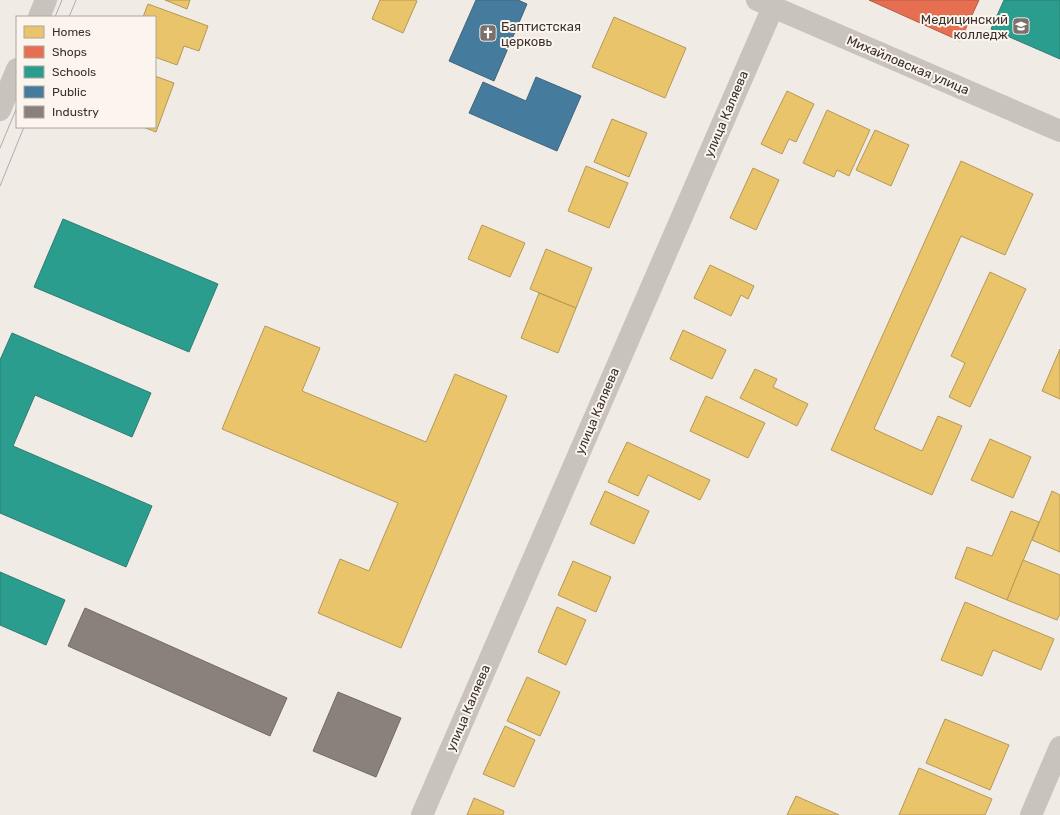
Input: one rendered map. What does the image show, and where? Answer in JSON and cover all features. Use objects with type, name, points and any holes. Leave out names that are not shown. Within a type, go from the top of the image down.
[{"type":"street","points":[[39,16],[46,0]]},
{"type":"street","name":"Михайловская улица","points":[[765,3],[1060,131]]},
{"type":"street","name":"улица Каляева","points":[[422,815],[765,3]]},
{"type":"street","points":[[0,110],[16,71]]},
{"type":"street","points":[[1031,815],[1060,747]]},
{"type":"building: Homes","points":[[165,0],[190,0],[187,9]]},
{"type":"building: Homes","points":[[380,0],[417,1],[403,33],[372,19]]},
{"type":"building: Homes","points":[[148,4],[208,26],[199,51],[184,46],[177,65],[156,57],[156,16],[143,16]]},
{"type":"building: Homes","points":[[614,17],[686,48],[665,98],[592,67]]},
{"type":"building: Homes","points":[[156,76],[174,83],[156,132],[146,128],[156,128]]},
{"type":"building: Homes","points":[[787,91],[814,104],[796,142],[789,139],[782,154],[761,144]]},
{"type":"building: Homes","points":[[827,110],[870,130],[849,176],[837,170],[834,177],[803,163]]},
{"type":"building: Homes","points":[[612,119],[647,133],[629,177],[594,162]]},
{"type":"building: Homes","points":[[875,130],[909,145],[891,186],[856,170]]},
{"type":"building: Homes","points":[[961,161],[1033,194],[1005,255],[961,236],[874,429],[922,451],[938,416],[962,426],[932,495],[831,450]]},
{"type":"building: Homes","points":[[586,166],[628,183],[609,228],[568,211]]},
{"type":"building: Homes","points":[[753,168],[779,180],[756,230],[730,218]]},
{"type":"building: Homes","points":[[482,225],[525,243],[510,277],[468,259]]},
{"type":"building: Homes","points":[[546,249],[592,268],[576,308],[530,289]]},
{"type":"building: Homes","points":[[710,265],[754,286],[748,299],[741,295],[731,316],[694,298]]},
{"type":"building: Homes","points":[[990,272],[1026,289],[970,407],[949,397],[965,363],[951,356]]},
{"type":"building: Homes","points":[[539,293],[576,308],[558,353],[521,338]]},
{"type":"building: Homes","points":[[265,326],[320,348],[302,391],[426,442],[455,374],[507,396],[401,648],[318,613],[340,559],[369,571],[398,503],[222,429]]},
{"type":"building: Homes","points":[[683,330],[726,350],[712,379],[670,359]]},
{"type":"building: Homes","points":[[1060,349],[1060,399],[1042,391]]},
{"type":"building: Homes","points":[[755,369],[777,379],[773,387],[808,404],[797,426],[740,398]]},
{"type":"building: Homes","points":[[706,396],[765,423],[748,458],[690,431]]},
{"type":"building: Homes","points":[[990,439],[1031,457],[1013,498],[971,480]]},
{"type":"building: Homes","points":[[627,442],[710,480],[700,500],[648,475],[638,496],[608,482]]},
{"type":"building: Homes","points":[[605,491],[649,511],[634,544],[590,524]]},
{"type":"building: Homes","points":[[1052,491],[1060,495],[1060,552],[1032,540]]},
{"type":"building: Homes","points":[[1011,511],[1039,522],[1007,600],[955,578],[967,547],[992,556]]},
{"type":"building: Homes","points":[[1023,560],[1060,575],[1060,614],[1057,620],[1007,600]]},
{"type":"building: Homes","points":[[573,561],[611,577],[596,612],[558,595]]},
{"type":"building: Homes","points":[[965,602],[1054,639],[1041,670],[993,650],[982,676],[941,660]]},
{"type":"building: Homes","points":[[557,607],[586,620],[566,665],[538,652]]},
{"type":"building: Homes","points":[[527,677],[560,692],[540,736],[507,721]]},
{"type":"building: Homes","points":[[945,719],[1009,745],[990,790],[926,763]]},
{"type":"building: Homes","points":[[505,726],[535,740],[514,787],[483,774]]},
{"type":"building: Homes","points":[[919,768],[992,799],[985,815],[899,815]]},
{"type":"building: Homes","points":[[796,796],[839,815],[787,815]]},
{"type":"building: Homes","points":[[474,798],[504,811],[503,815],[467,815]]},
{"type":"building: Shops","points":[[869,0],[979,0],[960,41]]},
{"type":"building: Schools","points":[[1004,0],[1060,0],[1060,59],[991,29]]},
{"type":"building: Schools","points":[[63,219],[218,284],[189,352],[34,287]]},
{"type":"building: Schools","points":[[12,333],[151,393],[132,437],[35,395],[13,446],[152,506],[126,567],[0,513],[0,360]]},
{"type":"building: Schools","points":[[0,572],[65,600],[46,645],[0,625]]},
{"type":"building: Public","name":"Баптистская церковь","points":[[476,0],[518,0],[527,4],[494,81],[449,61]]},
{"type":"building: Public","points":[[536,77],[581,96],[557,151],[469,113],[483,82],[526,101]]},
{"type":"building: Industry","points":[[85,608],[287,698],[270,736],[68,646]]},
{"type":"building: Industry","points":[[338,692],[401,718],[376,777],[313,751]]},
{"type":"tram line","points":[[55,16],[62,0]]},
{"type":"tram line","points":[[69,16],[76,0]]},
{"type":"tram line","points":[[0,148],[16,109]]},
{"type":"tram line","points":[[0,186],[24,128]]},
{"type":"place","name":"Медицинский колледж","points":[[1021,26]]},
{"type":"place","name":"Баптистская церковь","points":[[488,33]]}]
